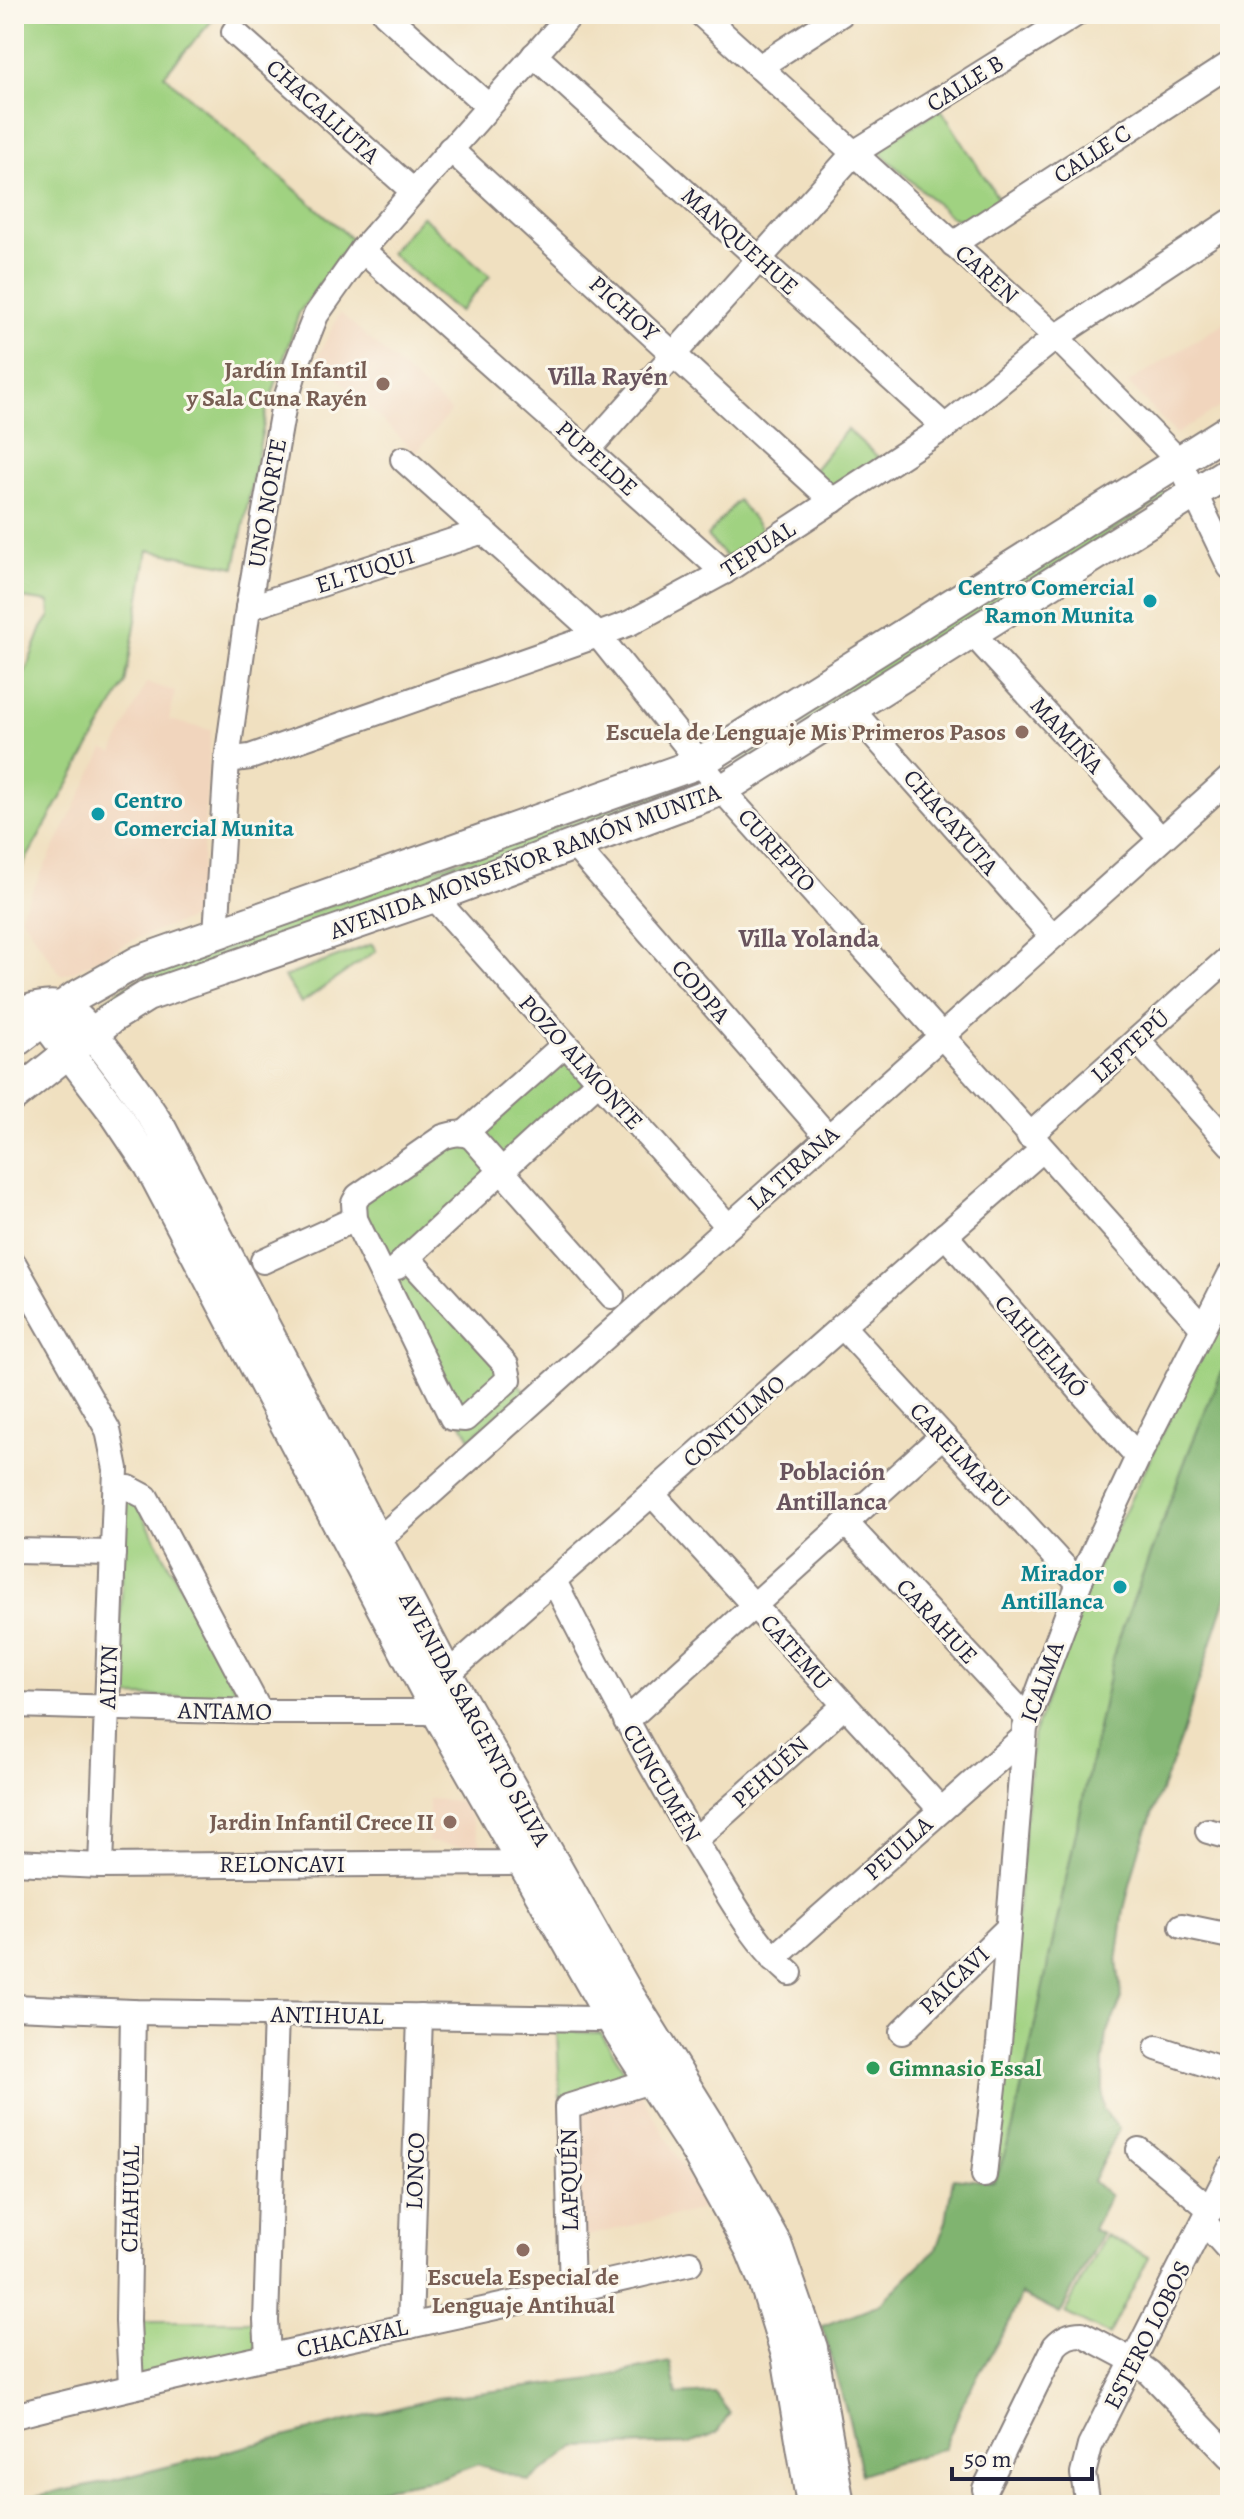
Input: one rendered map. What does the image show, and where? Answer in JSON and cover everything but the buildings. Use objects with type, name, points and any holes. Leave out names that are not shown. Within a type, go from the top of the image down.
[{"type":"main road","name":"AVENIDA MONSEÑOR RAMÓN MUNITA","points":[[14,1043],[33,1015],[139,961],[699,763],[1230,429]]},
{"type":"main road","name":"AVENIDA MONSEÑOR RAMÓN MUNITA","points":[[14,1096],[130,1005],[175,985],[434,897],[722,790],[1230,471]]},
{"type":"main road","name":"AVENIDA SARGENTO SILVA","points":[[33,1015],[79,1043],[161,1129],[204,1208],[366,1551],[437,1693],[536,1857],[624,2013],[744,2185],[785,2264],[812,2348],[839,2505]]},
{"type":"main road","name":"AVENIDA SARGENTO SILVA","points":[[79,1043],[366,1551]]},
{"type":"main road","points":[[169,1201],[186,1208],[204,1208]]},
{"type":"main road","name":"AVENIDA SARGENTO SILVA","points":[[624,2013],[650,2081],[727,2203],[765,2284],[790,2368],[812,2505]]},
{"type":"street","points":[[385,14],[488,106]]},
{"type":"street","name":"CAREN","points":[[701,14],[1056,337],[1179,461],[1230,567]]},
{"type":"street","points":[[759,67],[841,14]]},
{"type":"street","name":"CALLE B","points":[[588,450],[854,153],[1076,14]]},
{"type":"street","name":"UNO NORTE","points":[[216,934],[227,760],[248,608],[283,409],[297,363],[316,315],[362,250],[534,55],[563,17]]},
{"type":"street","name":"CHACALLUTA","points":[[234,32],[413,191]]},
{"type":"street","name":"MANQUEHUE","points":[[534,55],[945,427]]},
{"type":"street","name":"CALLE C","points":[[953,244],[1230,64]]},
{"type":"street","name":"PICHOY","points":[[450,149],[833,501]]},
{"type":"street","name":"TEPUAL","points":[[227,760],[250,757],[640,618],[724,572],[945,427],[1056,337],[1230,222]]},
{"type":"street","name":"PUPELDE","points":[[362,250],[724,572]]},
{"type":"street","name":"CUREPTO","points":[[403,459],[598,635],[722,790],[1202,1327]]},
{"type":"street","name":"EL TUQUI","points":[[248,608],[483,531]]},
{"type":"street","name":"MAMIÑA","points":[[972,633],[1161,839]]},
{"type":"street","name":"CHACAYUTA","points":[[851,709],[1052,936]]},
{"type":"street","name":"LA TIRANA","points":[[366,1551],[1230,778]]},
{"type":"street","name":"CODPA","points":[[574,845],[828,1137]]},
{"type":"street","name":"POZO ALMONTE","points":[[434,897],[728,1226]]},
{"type":"street","name":"LEPTEPÚ","points":[[1035,1143],[1137,1040],[1230,957]]},
{"type":"street","points":[[1137,1040],[1230,1144]]},
{"type":"street","points":[[407,1257],[506,1365],[509,1379],[465,1419],[452,1418],[355,1219],[354,1203],[358,1196],[443,1137],[465,1133],[564,1045]]},
{"type":"street","points":[[383,1280],[598,1082]]},
{"type":"street","points":[[465,1133],[472,1137],[612,1296]]},
{"type":"street","name":"CONTULMO","points":[[437,1693],[554,1581],[945,1235],[1035,1143]]},
{"type":"street","points":[[263,1261],[355,1219]]},
{"type":"street","name":"CAHUELMÓ","points":[[945,1235],[1138,1457]]},
{"type":"street","name":"ICALMA","points":[[984,2175],[999,2043],[1026,1728],[1079,1583],[1138,1457],[1230,1275]]},
{"type":"street","name":"AILYN","points":[[17,1278],[108,1430],[114,1451],[116,1489],[101,1866]]},
{"type":"street","name":"CARELMAPU","points":[[842,1326],[1079,1583]]},
{"type":"street","points":[[626,1721],[942,1436]]},
{"type":"street","points":[[116,1489],[129,1488],[146,1497],[260,1712]]},
{"type":"street","name":"CATEMU","points":[[652,1494],[941,1810]]},
{"type":"street","name":"CARAHUE","points":[[846,1523],[1026,1728]]},
{"type":"street","points":[[14,1551],[113,1553]]},
{"type":"street","name":"CUNCUMÉN","points":[[554,1581],[626,1721],[695,1840],[753,1934],[781,1966]]},
{"type":"street","name":"ANTAMO","points":[[14,1705],[260,1712],[437,1693]]},
{"type":"street","name":"PEHUÉN","points":[[695,1840],[845,1705]]},
{"type":"street","name":"PEULLA","points":[[781,1966],[1026,1728]]},
{"type":"street","name":"RELONCAVI","points":[[14,1862],[101,1866],[536,1857]]},
{"type":"street","points":[[1182,1926],[1230,1936]]},
{"type":"street","name":"PAICAVI","points":[[902,2032],[1007,1929]]},
{"type":"street","name":"ANTIHUAL","points":[[14,2007],[420,2016],[624,2013]]},
{"type":"street","name":"CHAHUAL","points":[[131,2386],[128,2321],[133,2012]]},
{"type":"street","points":[[268,2355],[266,2321],[276,2014]]},
{"type":"street","name":"LONCO","points":[[410,2326],[420,2016]]},
{"type":"street","points":[[1157,2048],[1230,2072]]},
{"type":"street","name":"LAFQUÉN","points":[[572,2292],[567,2107],[650,2081]]},
{"type":"street","points":[[1139,2150],[1208,2217],[1230,2251]]},
{"type":"street","name":"ESTERO LOBOS","points":[[1088,2505],[1083,2474],[1085,2460],[1230,2169]]},
{"type":"street","name":"CHACAYAL","points":[[14,2416],[131,2386],[572,2292],[690,2263]]},
{"type":"street","points":[[985,2489],[1061,2340],[1074,2334],[1082,2334],[1150,2373],[1230,2456]]},
{"type":"shaded area","name":"Jardín Infantil y Sala Cuna Rayén","points":[[340,313],[451,411],[416,453],[317,358]]},
{"type":"shaded area","points":[[1230,319],[1230,401],[1176,434],[1128,383]]},
{"type":"shaded area","points":[[146,683],[175,691],[169,720],[211,730],[199,908],[192,918],[135,939],[77,970],[61,975],[20,915],[104,749],[113,753]]},
{"type":"shaded area","name":"Jardin Infantil Crece II","points":[[429,1799],[464,1801],[483,1849],[428,1842]]},
{"type":"shaded area","points":[[640,2092],[705,2205],[698,2210],[574,2239],[573,2110]]},
{"type":"green space","points":[[14,14],[218,14],[164,75],[352,239],[299,313],[266,413],[235,567],[148,550],[125,684],[14,881],[14,690],[50,616],[49,602],[14,597]]},
{"type":"green space","points":[[941,109],[1000,201],[970,218],[950,216],[876,149]]},
{"type":"green space","points":[[422,216],[490,276],[459,312],[390,253]]},
{"type":"green space","points":[[847,429],[879,458],[837,487],[831,487],[813,471]]},
{"type":"green space","points":[[1159,486],[1167,497],[739,765],[741,758],[833,698],[850,683]]},
{"type":"green space","points":[[738,500],[765,534],[729,557],[707,536]]},
{"type":"green space","points":[[680,784],[686,788],[108,1004],[103,1001],[136,980],[227,948],[276,924]]},
{"type":"green space","points":[[372,944],[376,951],[301,1003],[284,977]]},
{"type":"green space","points":[[559,1053],[586,1082],[384,1273],[359,1203]]},
{"type":"green space","points":[[407,1263],[525,1391],[470,1439],[388,1282]]},
{"type":"green space","points":[[1230,1294],[1230,1357],[1187,1456],[1115,1649],[1013,2128],[995,2183],[992,2181],[1033,1736],[1088,1587]]},
{"type":"green space","points":[[1230,1357],[1230,1585],[1180,1740],[1139,1850],[1124,1909],[1117,1962],[1122,1998],[1107,2034],[1103,2060],[1103,2109],[1119,2129],[1093,2181],[1110,2196],[1093,2229],[1102,2233],[1060,2314],[1021,2294],[1008,2325],[967,2394],[944,2448],[861,2474],[822,2326],[880,2304],[936,2249],[946,2221],[953,2178],[995,2182],[1013,2128],[1115,1649],[1187,1456]]},
{"type":"green space","points":[[125,1495],[132,1495],[240,1698],[118,1696]]},
{"type":"green space","points":[[557,2031],[601,2033],[628,2076],[626,2082],[560,2097]]},
{"type":"green space","points":[[1105,2235],[1149,2257],[1109,2335],[1065,2313]]},
{"type":"green space","points":[[131,2321],[258,2321],[260,2353],[134,2382]]},
{"type":"green space","points":[[670,2362],[677,2395],[714,2393],[730,2413],[717,2433],[690,2444],[576,2447],[529,2481],[478,2464],[437,2479],[285,2505],[14,2505],[14,2500],[99,2484],[437,2398],[593,2379]]},
{"type":"place","name":"Jardín Infantil y Sala Cuna Rayén","points":[[383,384]]},
{"type":"place","name":"Centro Comercial Ramon Munita","points":[[1150,601]]},
{"type":"place","name":"Escuela de Lenguaje Mis Primeros Pasos","points":[[1022,732]]},
{"type":"place","name":"Centro Comercial Munita","points":[[98,814]]},
{"type":"place","name":"Mirador Antillanca","points":[[1120,1587]]},
{"type":"place","name":"Jardin Infantil Crece II","points":[[450,1822]]},
{"type":"place","name":"Gimnasio Essal","points":[[873,2068]]},
{"type":"place","name":"Escuela Especial de Lenguaje Antihual","points":[[523,2250]]},
{"type":"district","name":"Villa Rayén","points":[[608,376]]},
{"type":"district","name":"Villa Yolanda","points":[[809,938]]},
{"type":"district","name":"Población Antillanca","points":[[832,1486]]}]
